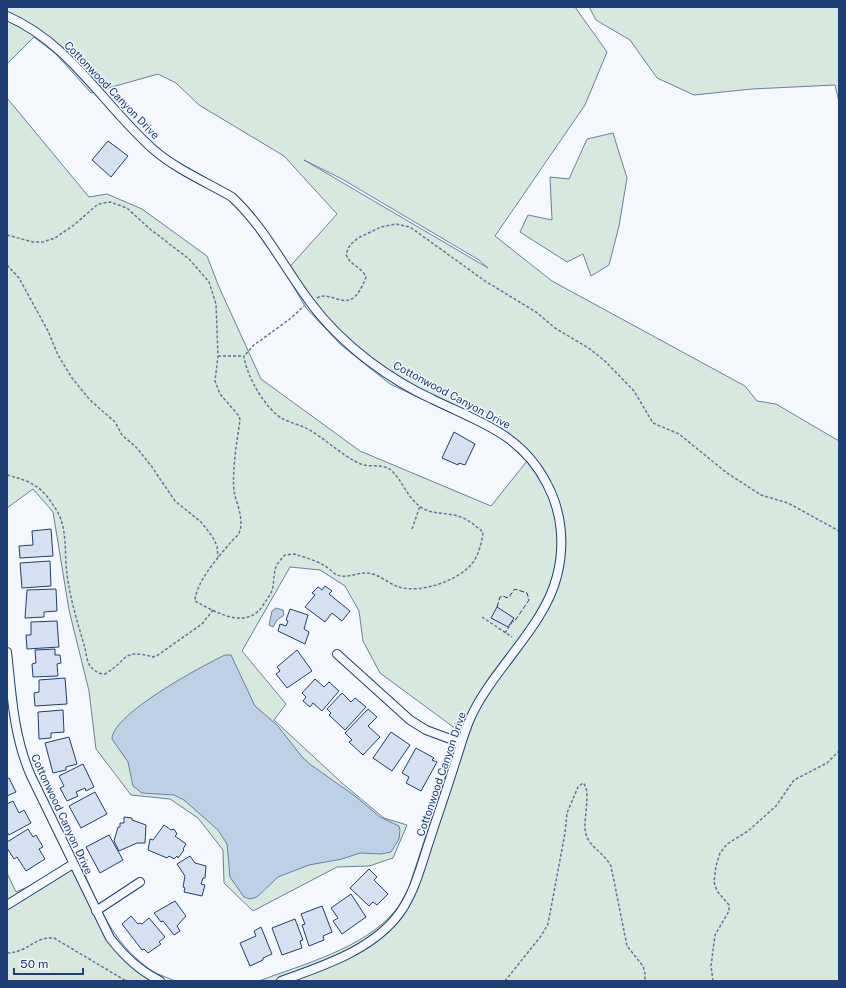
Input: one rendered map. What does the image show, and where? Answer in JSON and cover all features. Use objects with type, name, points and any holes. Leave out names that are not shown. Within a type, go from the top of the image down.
[{"type":"street","name":"Cottonwood Canyon Drive","points":[[7,16],[26,25],[63,52],[138,135],[155,151],[232,197],[257,223],[309,302],[334,330],[368,360],[387,374],[430,399],[491,426],[518,445],[538,469],[555,501],[560,520],[561,545],[557,577],[550,596],[537,619],[489,684],[469,720],[413,892],[395,918],[376,938],[350,953],[281,981]]},
{"type":"street","name":"Cottonwood Canyon Drive","points":[[7,652],[16,733],[22,756],[110,938],[125,957],[145,973],[160,981]]},
{"type":"street","points":[[337,654],[410,720],[426,730],[462,743]]},
{"type":"street","points":[[7,905],[73,864]]},
{"type":"street","points":[[96,911],[140,882]]},
{"type":"path","points":[[7,235],[33,242],[43,242],[55,238],[74,225],[98,204],[110,202],[127,208],[150,229],[189,259],[209,282],[216,304],[218,356],[215,381],[216,388],[239,416],[240,420],[234,484],[240,520],[239,533],[218,557],[200,583],[195,596],[195,601],[232,618],[250,617],[257,614],[274,586],[273,574],[276,566],[285,555],[296,554],[328,567],[335,574],[348,578],[360,574],[370,573],[399,587],[411,589],[431,587],[449,581],[461,574],[473,563],[478,554],[483,532],[462,518],[435,512],[420,506],[407,493],[390,470],[381,467],[364,465],[350,459],[338,448],[308,429],[282,418],[276,413],[252,382],[245,364],[244,356]]},
{"type":"path","points":[[218,356],[244,356],[254,345],[290,319],[309,302],[320,296],[329,296],[340,301],[351,299],[364,284],[366,277],[363,271],[348,261],[346,254],[350,245],[358,238],[381,227],[396,224],[405,225],[429,239],[448,255],[485,281],[536,312],[550,325],[590,349],[634,391],[653,423],[679,434],[727,473],[761,494],[788,503],[839,531]]},
{"type":"path","points":[[7,265],[19,278],[48,331],[58,355],[72,378],[90,400],[110,418],[122,435],[137,448],[175,501],[201,522],[212,536],[217,546],[218,557]]},
{"type":"path","points":[[7,475],[29,480],[39,488],[57,512],[64,528],[67,576],[78,627],[89,665],[95,671],[100,674],[105,674],[131,654],[138,653],[153,657],[158,655],[202,624],[213,610]]},
{"type":"path","points":[[412,529],[420,506]]},
{"type":"path","points":[[482,617],[512,637]]},
{"type":"path","points":[[505,633],[512,622]]},
{"type":"path","points":[[713,981],[711,966],[715,935],[729,911],[729,905],[717,891],[714,882],[716,866],[720,853],[727,844],[748,831],[776,806],[794,780],[822,766],[839,751]]},
{"type":"path","points":[[505,981],[541,936],[548,924],[564,840],[567,813],[578,787],[583,783],[587,790],[586,834],[591,844],[607,858],[611,866],[627,946],[643,966],[645,981]]},
{"type":"path","points":[[7,953],[23,950],[37,940],[45,937],[54,938],[126,981]]},
{"type":"shaded area","points":[[7,7],[575,7],[607,52],[585,105],[495,236],[552,281],[745,386],[757,401],[776,404],[839,441],[839,981],[259,981],[332,954],[350,945],[366,936],[382,924],[395,911],[408,890],[460,732],[380,673],[363,641],[359,611],[345,586],[320,570],[290,567],[242,651],[286,704],[274,720],[342,783],[384,818],[407,825],[393,858],[369,866],[337,867],[253,911],[224,883],[223,850],[198,818],[170,799],[131,795],[96,749],[89,691],[69,610],[53,512],[33,489],[7,508],[7,98],[89,197],[107,194],[142,209],[207,256],[219,287],[261,379],[360,451],[491,506],[527,461],[500,436],[390,384],[341,345],[306,308],[285,272],[337,214],[284,156],[199,105],[176,83],[158,74],[91,93],[56,54],[34,37],[7,64]],"holes":[[[304,160],[342,179],[479,260],[488,268]]]},
{"type":"shaded area","points":[[589,7],[839,7],[839,102],[835,85],[752,89],[694,95],[657,78],[630,40],[596,20]]},
{"type":"shaded area","points":[[613,133],[627,178],[619,226],[609,265],[591,276],[583,254],[567,262],[520,232],[528,215],[552,220],[550,177],[569,179],[587,139]]},
{"type":"shaded area","points":[[80,864],[107,921],[124,946],[151,970],[175,981],[7,981],[7,873],[16,892]]},
{"type":"water","points":[[276,608],[283,610],[284,615],[277,620],[273,627],[269,625],[272,611]]},
{"type":"water","points":[[225,655],[231,655],[255,706],[277,725],[303,758],[355,796],[380,817],[399,826],[399,839],[391,852],[381,854],[360,853],[342,859],[309,865],[278,877],[257,897],[250,899],[244,897],[230,877],[227,844],[218,830],[184,800],[174,795],[142,793],[133,786],[128,762],[112,739],[116,729],[126,717],[142,704],[179,680]]},
{"type":"building","points":[[108,141],[128,156],[111,177],[92,160]]},
{"type":"building","points":[[454,432],[475,444],[465,465],[459,463],[458,465],[442,458]]},
{"type":"building","points":[[51,529],[53,556],[20,558],[19,546],[33,545],[32,531]]},
{"type":"building","points":[[50,561],[51,586],[22,588],[20,563]]},
{"type":"building","points":[[325,586],[332,591],[329,594],[350,611],[342,621],[332,613],[325,622],[305,607],[315,595],[312,593],[318,587],[322,590]]},
{"type":"building","points":[[56,589],[57,611],[44,612],[44,617],[25,618],[27,590]]},
{"type":"building","points":[[497,607],[514,618],[508,627],[491,618]]},
{"type":"building","points":[[290,609],[308,615],[304,629],[309,632],[305,644],[278,631],[280,624],[286,626],[288,621],[286,620]]},
{"type":"building","points":[[57,621],[59,647],[27,649],[26,635],[31,635],[31,622]]},
{"type":"building","points":[[55,649],[55,655],[60,655],[61,663],[57,664],[58,676],[33,677],[32,664],[36,663],[35,650]]},
{"type":"building","points":[[297,650],[312,671],[287,688],[276,674],[280,671],[277,667]]},
{"type":"building","points":[[65,678],[67,704],[35,706],[34,693],[39,692],[39,680]]},
{"type":"building","points":[[315,679],[324,687],[329,682],[339,691],[322,711],[313,703],[310,707],[303,701],[306,697],[302,693]]},
{"type":"building","points":[[342,693],[351,702],[355,698],[366,707],[345,730],[329,715],[331,713],[327,709]]},
{"type":"building","points":[[368,709],[377,717],[368,726],[380,737],[363,755],[349,742],[352,740],[345,733]]},
{"type":"building","points":[[63,710],[64,732],[51,733],[51,738],[39,739],[38,712]]},
{"type":"building","points":[[391,732],[410,745],[392,771],[373,758]]},
{"type":"building","points":[[69,737],[77,764],[66,767],[66,770],[53,773],[45,743]]},
{"type":"building","points":[[416,748],[434,758],[432,760],[437,762],[421,791],[406,783],[409,777],[402,773]]},
{"type":"building","points":[[83,764],[94,787],[86,791],[85,788],[76,792],[78,796],[67,801],[60,788],[64,786],[59,776]]},
{"type":"building","points":[[9,778],[16,792],[7,796],[7,779]]},
{"type":"building","points":[[95,792],[107,814],[81,828],[69,806]]},
{"type":"building","points":[[13,801],[19,813],[24,810],[31,823],[9,835],[7,832],[7,804]]},
{"type":"building","points":[[124,817],[132,818],[132,820],[146,825],[145,843],[137,843],[119,851],[114,841],[118,827],[120,827],[120,823],[124,823]]},
{"type":"building","points":[[164,825],[171,830],[174,829],[177,834],[175,836],[186,844],[183,849],[184,850],[178,858],[177,856],[174,859],[169,856],[167,858],[148,850],[150,839],[153,840]]},
{"type":"building","points":[[28,829],[33,837],[36,835],[43,847],[39,849],[45,859],[26,871],[17,857],[14,859],[7,848],[7,842]]},
{"type":"building","points":[[109,835],[123,860],[100,873],[86,847]]},
{"type":"building","points":[[190,856],[195,863],[206,866],[205,878],[203,878],[201,884],[205,885],[202,896],[184,892],[185,888],[183,887],[185,876],[177,864]]},
{"type":"building","points":[[369,869],[377,877],[374,880],[388,894],[377,905],[373,902],[369,906],[350,888]]},
{"type":"building","points":[[351,894],[366,917],[342,934],[333,921],[338,918],[331,908]]},
{"type":"building","points":[[175,901],[186,916],[177,926],[180,931],[174,935],[163,921],[161,922],[154,913]]},
{"type":"building","points":[[322,906],[332,932],[323,936],[324,940],[309,946],[302,925],[305,924],[301,914]]},
{"type":"building","points":[[131,916],[138,924],[142,924],[149,918],[165,937],[159,942],[161,944],[148,953],[144,949],[142,950],[122,924]]},
{"type":"building","points":[[295,919],[303,940],[300,941],[302,948],[282,955],[272,928]]},
{"type":"building","points":[[261,927],[272,954],[250,966],[240,943],[256,936],[254,931]]},
{"type":"fence","points":[[497,607],[500,597],[503,596],[508,598],[515,589],[527,593],[529,600],[514,622],[512,621]]}]
